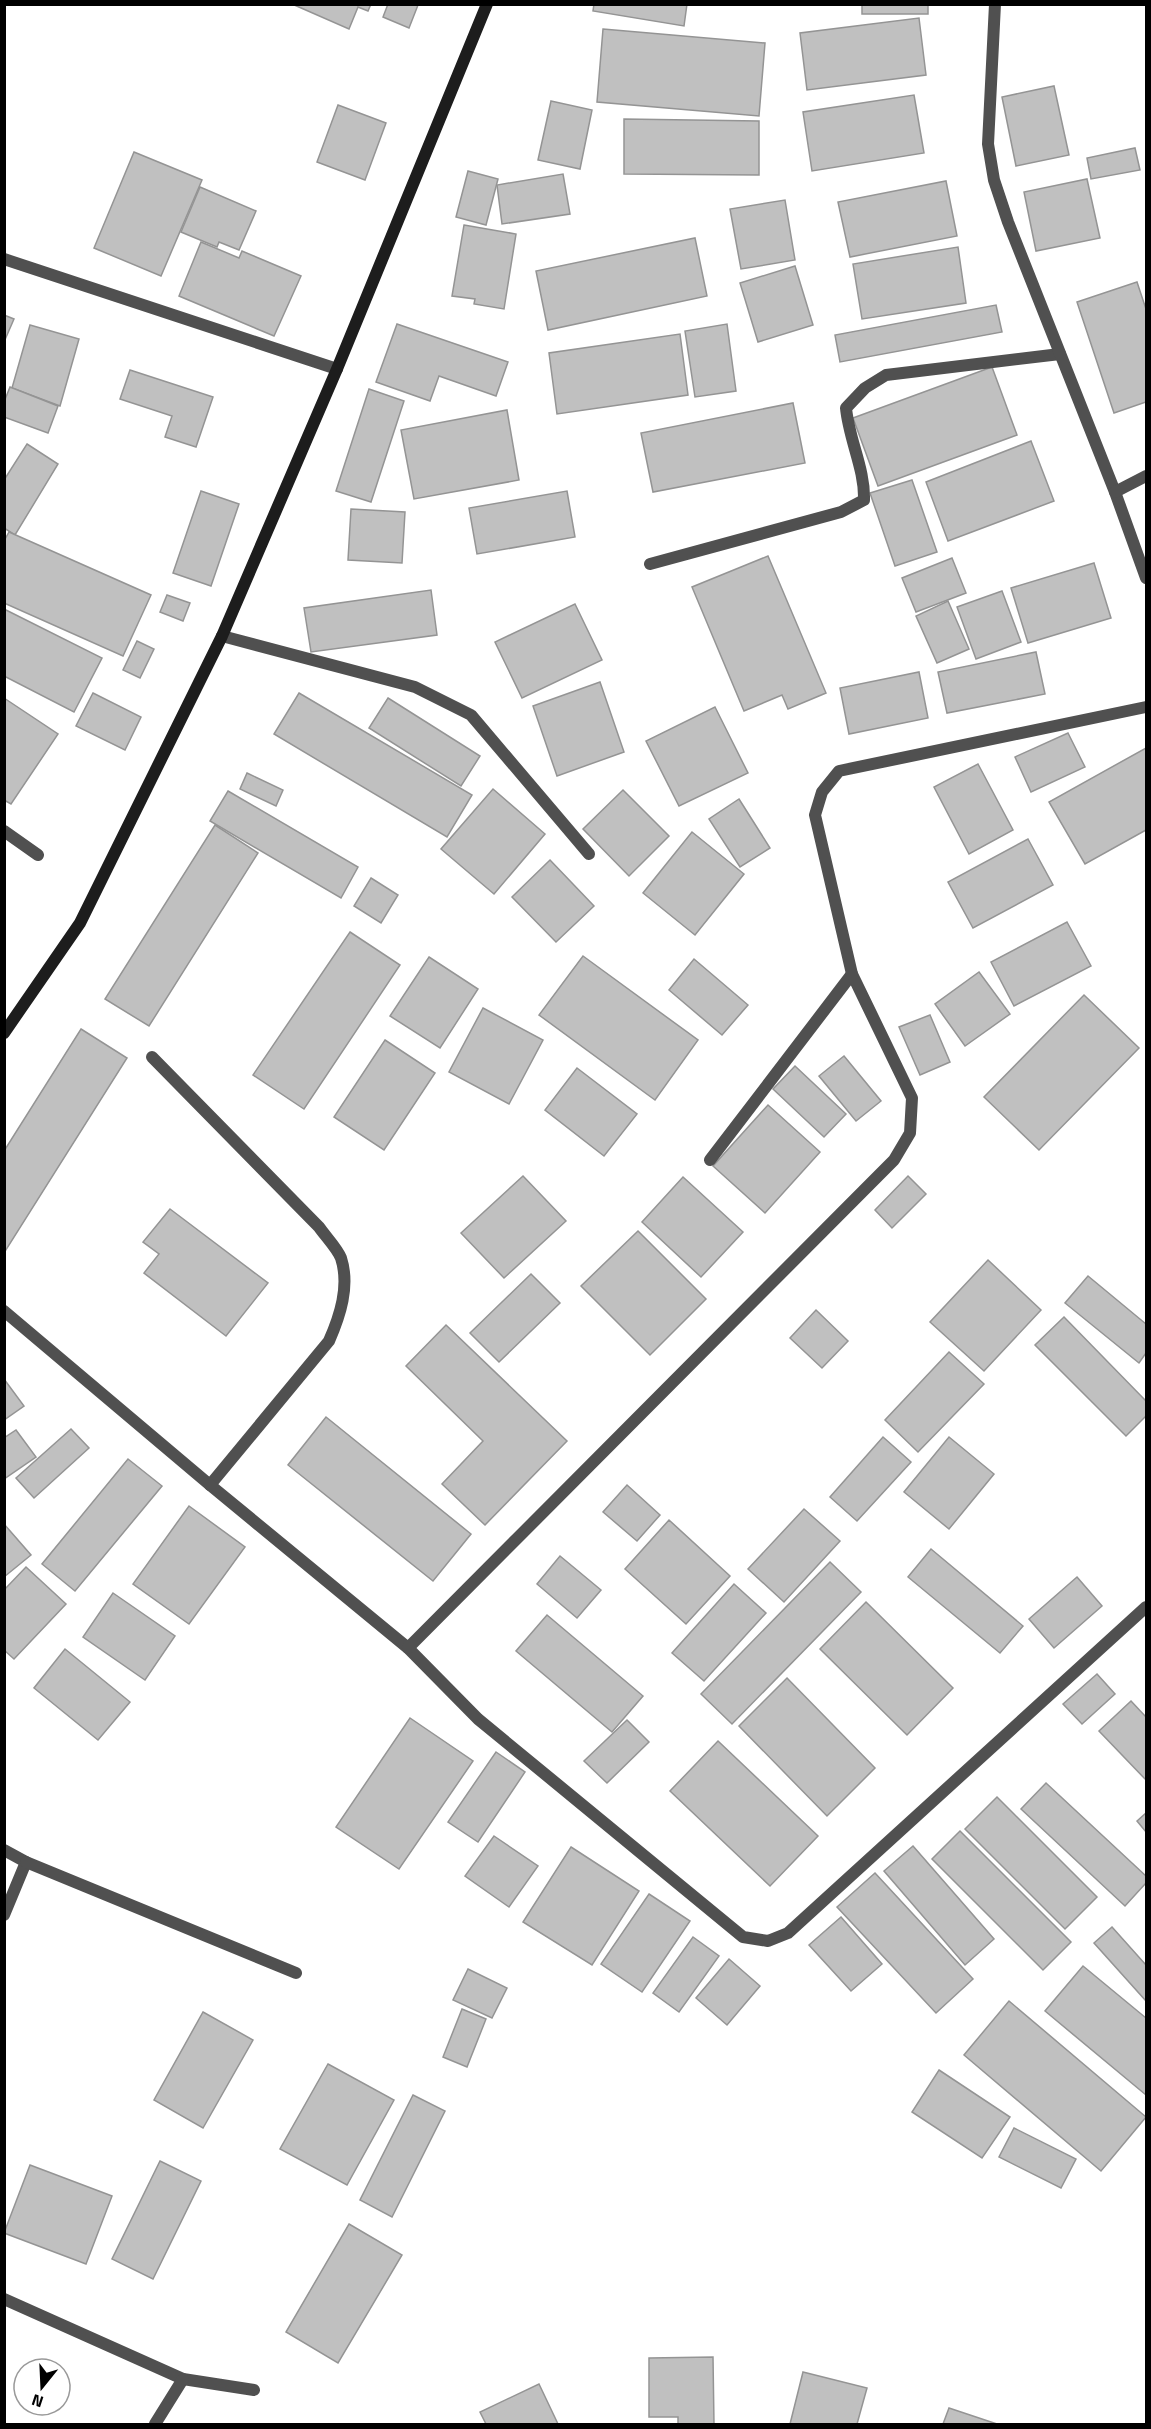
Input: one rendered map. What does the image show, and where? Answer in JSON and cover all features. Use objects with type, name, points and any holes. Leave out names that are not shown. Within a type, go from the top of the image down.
[{"type":"street","points":[[4,1033],[80,923],[222,636],[337,369],[487,4]]},
{"type":"street","points":[[995,4],[988,144],[994,180],[1008,222],[1115,492],[1146,578]]},
{"type":"street","points":[[4,260],[337,369]]},
{"type":"street","points":[[650,564],[841,512],[864,500],[865,482],[848,428],[846,408],[865,388],[886,375],[1060,354]]},
{"type":"street","points":[[1115,492],[1146,476]]},
{"type":"street","points":[[222,636],[415,687],[471,715],[589,854]]},
{"type":"street","points":[[408,1648],[894,1160],[910,1133],[912,1098],[852,974],[815,815],[822,792],[839,771],[1146,707]]},
{"type":"street","points":[[4,831],[38,855]]},
{"type":"street","points":[[710,1160],[852,974]]},
{"type":"street","points":[[152,1057],[319,1227],[340,1258],[344,1300],[329,1341],[210,1485]]},
{"type":"street","points":[[4,1311],[408,1648],[478,1719],[743,1937],[768,1941],[788,1933],[1146,1607]]},
{"type":"street","points":[[4,1850],[26,1862],[296,1972]]},
{"type":"street","points":[[4,1915],[26,1862]]},
{"type":"street","points":[[4,2299],[183,2379],[254,2390]]},
{"type":"street","points":[[154,2424],[183,2379]]},
{"type":"building","points":[[292,4],[371,4],[368,11],[358,7],[349,29]]},
{"type":"building","points":[[388,4],[418,5],[409,28],[383,17]]},
{"type":"building","points":[[594,4],[687,4],[684,26],[593,11]]},
{"type":"building","points":[[862,4],[928,4],[928,14],[862,14]]},
{"type":"building","points":[[919,18],[926,75],[807,90],[800,33]]},
{"type":"building","points":[[603,29],[765,43],[759,116],[597,102]]},
{"type":"building","points":[[1054,86],[1069,155],[1016,166],[1002,97]]},
{"type":"building","points":[[914,95],[924,153],[812,171],[803,112]]},
{"type":"building","points":[[551,101],[592,110],[580,169],[538,160]]},
{"type":"building","points":[[338,105],[386,123],[365,180],[317,162]]},
{"type":"building","points":[[624,119],[759,121],[759,175],[624,174]]},
{"type":"building","points":[[1135,148],[1140,170],[1091,179],[1087,158]]},
{"type":"building","points":[[134,152],[202,180],[161,276],[94,248]]},
{"type":"building","points":[[468,171],[498,179],[486,225],[456,217]]},
{"type":"building","points":[[563,174],[570,214],[502,224],[497,185]]},
{"type":"building","points":[[1087,179],[1100,238],[1036,251],[1024,192]]},
{"type":"building","points":[[946,181],[957,236],[850,257],[838,202]]},
{"type":"building","points":[[200,187],[256,211],[239,250],[219,242],[217,247],[181,232]]},
{"type":"building","points":[[785,200],[795,260],[741,269],[730,209]]},
{"type":"building","points":[[464,225],[516,234],[504,309],[474,304],[475,299],[452,296]]},
{"type":"building","points":[[695,238],[707,296],[548,330],[536,271]]},
{"type":"building","points":[[201,242],[239,258],[242,251],[301,276],[274,336],[179,296]]},
{"type":"building","points":[[958,247],[966,303],[862,319],[853,264]]},
{"type":"building","points":[[795,266],[813,325],[758,342],[740,283]]},
{"type":"building","points":[[1137,282],[1146,309],[1146,402],[1114,413],[1077,302]]},
{"type":"building","points":[[996,305],[1002,332],[840,362],[835,335]]},
{"type":"building","points":[[4,315],[14,319],[4,342]]},
{"type":"building","points":[[397,324],[508,362],[496,396],[439,376],[430,401],[376,382]]},
{"type":"building","points":[[727,324],[736,391],[695,397],[685,331]]},
{"type":"building","points":[[30,325],[79,339],[60,406],[12,388]]},
{"type":"building","points":[[680,334],[688,395],[557,414],[549,353]]},
{"type":"building","points":[[992,367],[1017,435],[878,486],[853,418]]},
{"type":"building","points":[[130,370],[213,397],[196,447],[165,437],[172,416],[120,399]]},
{"type":"building","points":[[10,387],[58,406],[48,433],[4,417],[4,402]]},
{"type":"building","points":[[369,389],[404,401],[371,502],[336,491]]},
{"type":"building","points":[[793,403],[805,463],[653,492],[641,433]]},
{"type":"building","points":[[507,410],[519,480],[414,499],[401,430]]},
{"type":"building","points":[[1031,441],[1054,501],[948,541],[926,482]]},
{"type":"building","points":[[27,444],[58,464],[15,535],[4,528],[4,480]]},
{"type":"building","points":[[912,480],[937,552],[895,566],[870,493]]},
{"type":"building","points":[[201,491],[239,504],[211,586],[173,573]]},
{"type":"building","points":[[567,491],[575,537],[477,554],[469,508]]},
{"type":"building","points":[[351,509],[405,512],[402,563],[348,560]]},
{"type":"building","points":[[9,532],[151,595],[123,656],[4,603],[4,541]]},
{"type":"building","points":[[768,556],[826,693],[788,709],[782,695],[744,711],[692,587]]},
{"type":"building","points":[[952,558],[966,593],[916,612],[902,578]]},
{"type":"building","points":[[1094,563],[1111,618],[1028,643],[1011,588]]},
{"type":"building","points":[[431,590],[437,635],[311,652],[304,608]]},
{"type":"building","points":[[1002,591],[1021,642],[976,659],[957,607]]},
{"type":"building","points":[[167,595],[190,603],[183,621],[160,612]]},
{"type":"building","points":[[948,601],[969,649],[937,663],[916,616]]},
{"type":"building","points":[[575,604],[602,660],[522,698],[495,642]]},
{"type":"building","points":[[4,609],[102,658],[74,712],[4,676]]},
{"type":"building","points":[[137,641],[154,649],[140,678],[123,670]]},
{"type":"building","points":[[1036,652],[1045,694],[947,713],[938,672]]},
{"type":"building","points":[[919,672],[928,718],[849,734],[840,688]]},
{"type":"building","points":[[600,682],[624,752],[557,776],[533,706]]},
{"type":"building","points":[[93,693],[141,717],[125,750],[76,726]]},
{"type":"building","points":[[299,693],[472,795],[447,837],[274,734]]},
{"type":"building","points":[[4,698],[58,734],[11,804],[4,800]]},
{"type":"building","points":[[388,698],[480,756],[461,786],[369,728]]},
{"type":"building","points":[[715,707],[748,773],[679,806],[646,741]]},
{"type":"building","points":[[1068,733],[1085,767],[1031,792],[1015,757]]},
{"type":"building","points":[[1146,748],[1146,830],[1085,864],[1049,802]]},
{"type":"building","points":[[978,764],[1013,830],[969,854],[934,787]]},
{"type":"building","points":[[247,773],[283,790],[276,806],[240,789]]},
{"type":"building","points":[[493,789],[545,834],[494,894],[441,849]]},
{"type":"building","points":[[623,790],[669,836],[629,876],[583,829]]},
{"type":"building","points":[[228,791],[358,867],[341,898],[210,821]]},
{"type":"building","points":[[739,799],[770,848],[740,867],[709,819]]},
{"type":"building","points":[[215,825],[258,853],[149,1026],[105,999]]},
{"type":"building","points":[[692,832],[744,874],[695,935],[643,893]]},
{"type":"building","points":[[1028,839],[1053,885],[973,928],[948,882]]},
{"type":"building","points":[[550,860],[594,906],[556,942],[512,897]]},
{"type":"building","points":[[371,878],[398,895],[381,923],[354,906]]},
{"type":"building","points":[[1067,922],[1091,966],[1014,1006],[991,962]]},
{"type":"building","points":[[350,932],[400,965],[304,1109],[253,1075]]},
{"type":"building","points":[[583,956],[698,1040],[655,1100],[539,1015]]},
{"type":"building","points":[[429,957],[478,989],[440,1048],[390,1016]]},
{"type":"building","points":[[694,959],[748,1005],[722,1035],[669,990]]},
{"type":"building","points":[[979,972],[1010,1014],[965,1046],[935,1004]]},
{"type":"building","points":[[1084,995],[1139,1048],[1039,1150],[984,1097]]},
{"type":"building","points":[[483,1008],[543,1040],[509,1104],[449,1072]]},
{"type":"building","points":[[930,1015],[950,1062],[920,1075],[899,1027]]},
{"type":"building","points":[[81,1029],[127,1058],[4,1253],[4,1151]]},
{"type":"building","points":[[385,1040],[435,1073],[384,1150],[334,1117]]},
{"type":"building","points":[[844,1056],[881,1101],[856,1121],[819,1076]]},
{"type":"building","points":[[795,1066],[846,1114],[824,1137],[773,1089]]},
{"type":"building","points":[[577,1068],[637,1114],[604,1156],[545,1110]]},
{"type":"building","points":[[768,1105],[820,1152],[765,1213],[713,1166]]},
{"type":"building","points":[[523,1176],[566,1221],[504,1278],[461,1233]]},
{"type":"building","points":[[908,1176],[926,1194],[892,1228],[875,1210]]},
{"type":"building","points":[[683,1177],[743,1232],[701,1277],[642,1222]]},
{"type":"building","points":[[170,1209],[268,1283],[226,1336],[144,1273],[159,1254],[143,1242]]},
{"type":"building","points":[[638,1231],[706,1299],[650,1355],[581,1286]]},
{"type":"building","points":[[988,1260],[1041,1310],[984,1371],[930,1322]]},
{"type":"building","points":[[531,1274],[560,1303],[499,1362],[470,1333]]},
{"type":"building","points":[[1088,1276],[1146,1324],[1146,1353],[1139,1363],[1065,1303]]},
{"type":"building","points":[[816,1310],[848,1341],[822,1368],[790,1338]]},
{"type":"building","points":[[1064,1317],[1146,1401],[1146,1416],[1126,1436],[1035,1345]]},
{"type":"building","points":[[446,1325],[567,1441],[485,1525],[442,1484],[483,1441],[406,1366]]},
{"type":"building","points":[[949,1352],[984,1384],[918,1452],[885,1420]]},
{"type":"building","points":[[4,1379],[24,1406],[4,1420]]},
{"type":"building","points":[[326,1417],[471,1534],[433,1581],[288,1465]]},
{"type":"building","points":[[71,1429],[89,1448],[34,1498],[16,1478]]},
{"type":"building","points":[[16,1430],[36,1457],[4,1479],[4,1438]]},
{"type":"building","points":[[883,1437],[911,1462],[857,1521],[830,1497]]},
{"type":"building","points":[[949,1437],[994,1474],[949,1529],[904,1492]]},
{"type":"building","points":[[128,1459],[162,1486],[75,1591],[42,1564]]},
{"type":"building","points":[[627,1485],[660,1515],[637,1541],[603,1512]]},
{"type":"building","points":[[189,1506],[245,1547],[189,1624],[133,1584]]},
{"type":"building","points":[[804,1509],[840,1541],[784,1602],[748,1569]]},
{"type":"building","points":[[669,1520],[730,1576],[686,1624],[625,1569]]},
{"type":"building","points":[[4,1524],[31,1555],[4,1577]]},
{"type":"building","points":[[931,1549],[1023,1626],[1000,1653],[908,1577]]},
{"type":"building","points":[[560,1556],[601,1590],[577,1618],[537,1584]]},
{"type":"building","points":[[830,1562],[861,1592],[732,1724],[701,1694]]},
{"type":"building","points":[[26,1567],[66,1604],[14,1659],[4,1650],[4,1590]]},
{"type":"building","points":[[1077,1577],[1102,1606],[1054,1648],[1029,1619]]},
{"type":"building","points":[[734,1584],[766,1613],[704,1681],[672,1653]]},
{"type":"building","points":[[113,1593],[175,1636],[145,1680],[83,1637]]},
{"type":"building","points":[[866,1602],[953,1688],[907,1735],[820,1649]]},
{"type":"building","points":[[547,1615],[643,1696],[612,1732],[516,1651]]},
{"type":"building","points":[[65,1649],[130,1702],[98,1740],[34,1688]]},
{"type":"building","points":[[1097,1674],[1115,1694],[1082,1724],[1063,1704]]},
{"type":"building","points":[[787,1678],[875,1768],[827,1816],[739,1726]]},
{"type":"building","points":[[1131,1701],[1146,1717],[1146,1780],[1099,1731]]},
{"type":"building","points":[[410,1718],[473,1761],[399,1869],[336,1827]]},
{"type":"building","points":[[627,1720],[649,1742],[607,1783],[584,1761]]},
{"type":"building","points":[[718,1741],[818,1836],[770,1886],[670,1791]]},
{"type":"building","points":[[496,1752],[525,1772],[478,1842],[448,1822]]},
{"type":"building","points":[[1046,1783],[1146,1876],[1146,1883],[1125,1906],[1021,1809]]},
{"type":"building","points":[[997,1797],[1097,1897],[1065,1929],[965,1829]]},
{"type":"building","points":[[1146,1813],[1146,1832],[1137,1821]]},
{"type":"building","points":[[960,1831],[1071,1942],[1043,1970],[932,1859]]},
{"type":"building","points":[[494,1836],[538,1866],[509,1907],[465,1876]]},
{"type":"building","points":[[913,1846],[994,1939],[965,1965],[884,1871]]},
{"type":"building","points":[[571,1847],[639,1891],[592,1965],[523,1922]]},
{"type":"building","points":[[875,1873],[973,1979],[936,2013],[837,1907]]},
{"type":"building","points":[[649,1894],[690,1921],[642,1992],[601,1964]]},
{"type":"building","points":[[841,1917],[882,1964],[851,1991],[809,1945]]},
{"type":"building","points":[[1112,1927],[1146,1965],[1146,2001],[1094,1943]]},
{"type":"building","points":[[693,1937],[719,1956],[679,2012],[653,1993]]},
{"type":"building","points":[[729,1959],[760,1986],[727,2025],[696,1998]]},
{"type":"building","points":[[1083,1966],[1146,2018],[1146,2095],[1045,2011]]},
{"type":"building","points":[[468,1969],[507,1988],[492,2018],[453,2000]]},
{"type":"building","points":[[1009,2001],[1146,2117],[1101,2171],[964,2055]]},
{"type":"building","points":[[462,2009],[486,2019],[467,2067],[443,2057]]},
{"type":"building","points":[[203,2012],[253,2040],[203,2128],[154,2100]]},
{"type":"building","points":[[328,2064],[394,2100],[347,2185],[280,2149]]},
{"type":"building","points":[[939,2070],[1010,2117],[982,2158],[912,2112]]},
{"type":"building","points":[[413,2095],[445,2111],[392,2217],[360,2200]]},
{"type":"building","points":[[1014,2128],[1076,2159],[1061,2188],[999,2157]]},
{"type":"building","points":[[160,2161],[201,2181],[153,2279],[112,2259]]},
{"type":"building","points":[[30,2165],[112,2196],[86,2264],[4,2233]]},
{"type":"building","points":[[349,2224],[402,2255],[338,2363],[286,2332]]},
{"type":"building","points":[[713,2357],[714,2424],[678,2424],[678,2417],[649,2417],[649,2358]]},
{"type":"building","points":[[803,2372],[867,2388],[857,2424],[790,2424]]},
{"type":"building","points":[[539,2384],[558,2424],[486,2424],[480,2412]]},
{"type":"building","points":[[949,2408],[997,2424],[943,2424]]}]
